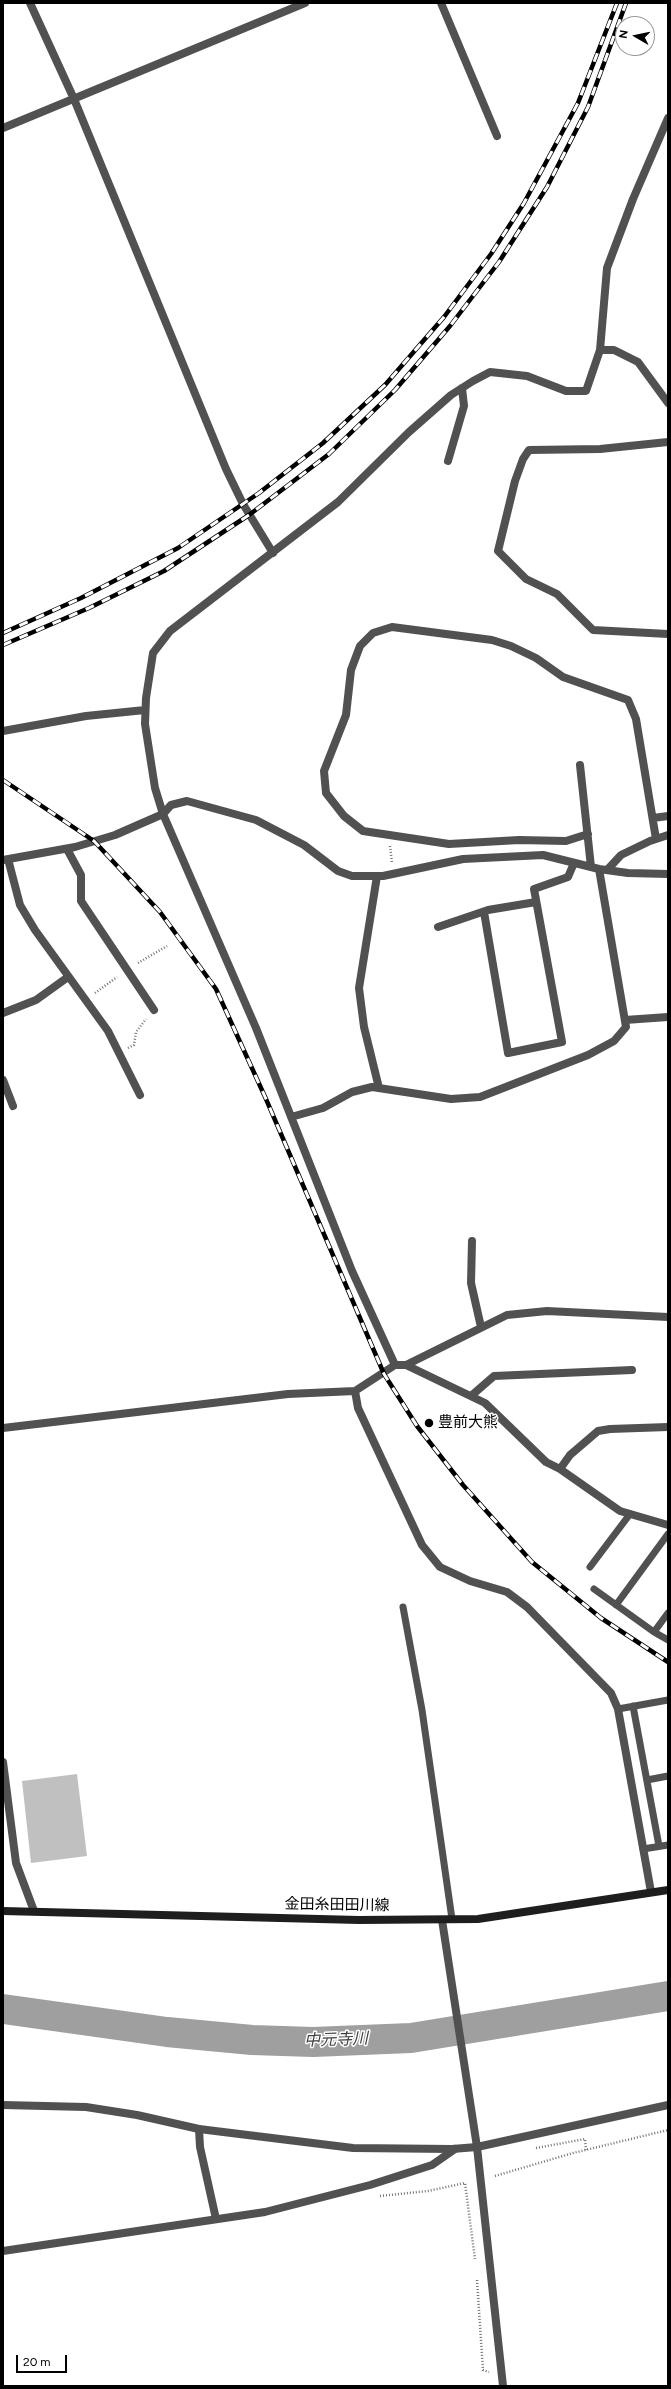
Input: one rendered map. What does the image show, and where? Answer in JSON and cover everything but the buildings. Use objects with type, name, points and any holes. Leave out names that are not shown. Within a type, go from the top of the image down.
[{"type":"main road","name":"金田糸田田川線","points":[[3,1911],[359,1920],[452,1920],[478,1919],[668,1890]]},
{"type":"street","points":[[30,3],[74,99],[226,469],[243,504],[272,553]]},
{"type":"street","points":[[3,128],[305,3]]},
{"type":"street","points":[[441,3],[497,136]]},
{"type":"street","points":[[395,1365],[352,1271],[256,1028],[163,814],[155,788],[145,724],[145,710],[153,653],[170,631],[338,502],[410,432],[462,388],[490,372],[527,376],[566,391],[586,391],[600,350],[607,268],[633,199],[668,118]]},
{"type":"street","points":[[600,350],[614,350],[638,362],[668,403]]},
{"type":"street","points":[[448,461],[464,406],[462,388]]},
{"type":"street","points":[[668,442],[600,449],[529,450],[522,460],[515,481],[498,550],[526,579],[557,594],[593,630],[668,634]]},
{"type":"street","points":[[588,834],[566,841],[519,840],[449,844],[363,832],[344,816],[326,793],[324,771],[346,715],[351,670],[360,646],[373,633],[392,627],[492,640],[511,646],[536,658],[563,677],[628,700],[636,719],[656,839]]},
{"type":"street","points":[[3,731],[86,716],[145,710]]},
{"type":"street","points":[[291,1117],[323,1108],[352,1092],[372,1087],[450,1099],[480,1098],[588,1055],[614,1041],[626,1027],[588,834],[580,765]]},
{"type":"street","points":[[140,1095],[108,1031],[35,930],[20,905],[6,860],[67,849],[115,835],[163,814],[171,805],[187,801],[256,820],[304,845],[338,871],[352,876],[377,876],[464,859],[543,855],[595,868],[628,873],[668,874]]},
{"type":"street","points":[[653,818],[668,816]]},
{"type":"street","points":[[608,869],[621,855],[656,839],[668,836]]},
{"type":"street","points":[[67,849],[81,875],[81,901],[154,1010]]},
{"type":"street","points":[[484,912],[508,1053],[562,1042],[534,889],[568,877],[574,863]]},
{"type":"street","points":[[377,876],[359,988],[364,1027],[379,1088]]},
{"type":"street","points":[[438,927],[484,912],[536,902]]},
{"type":"street","points":[[3,1013],[36,1000],[68,977]]},
{"type":"street","points":[[625,1020],[668,1017]]},
{"type":"street","points":[[3,1080],[13,1106]]},
{"type":"street","points":[[472,1241],[471,1284],[481,1327]]},
{"type":"street","points":[[406,1365],[507,1315],[547,1311],[668,1317]]},
{"type":"street","points":[[3,1428],[288,1394],[355,1391],[395,1365],[406,1365],[485,1403],[546,1462],[560,1469],[620,1511],[668,1525]]},
{"type":"street","points":[[472,1396],[494,1376],[632,1370]]},
{"type":"street","points":[[355,1391],[358,1408],[422,1545],[440,1567],[470,1582],[507,1592],[527,1607],[611,1693],[618,1708],[651,1892]]},
{"type":"street","points":[[560,1469],[570,1455],[598,1431],[610,1429],[668,1427]]},
{"type":"street","points":[[3,1762],[16,1863],[34,1911]]},
{"type":"street","points":[[442,1920],[442,1932],[477,2147],[503,2382]]},
{"type":"street","points":[[3,2105],[86,2107],[137,2115],[199,2129],[354,2148],[455,2149],[477,2147],[668,2105]]},
{"type":"street","points":[[199,2129],[200,2146],[216,2219]]},
{"type":"street","points":[[3,2250],[265,2212],[370,2185],[432,2165],[455,2149]]},
{"type":"lane","points":[[590,1567],[630,1514]]},
{"type":"lane","points":[[616,1605],[668,1534]]},
{"type":"lane","points":[[594,1589],[654,1632],[668,1640]]},
{"type":"lane","points":[[402,1607],[422,1710],[452,1920]]},
{"type":"lane","points":[[654,1632],[668,1613]]},
{"type":"lane","points":[[618,1708],[668,1700]]},
{"type":"lane","points":[[633,1706],[659,1846]]},
{"type":"lane","points":[[647,1780],[668,1776]]},
{"type":"lane","points":[[643,1849],[668,1845]]},
{"type":"path","points":[[389,835],[393,873]]},
{"type":"path","points":[[85,1000],[127,970],[167,946]]},
{"type":"path","points":[[120,1054],[134,1045],[136,1032],[154,1010]]},
{"type":"path","points":[[495,2176],[573,2153],[668,2130]]},
{"type":"path","points":[[379,2196],[428,2191],[465,2183],[476,2267]]},
{"type":"path","points":[[477,2275],[483,2370],[503,2382]]},
{"type":"waterway","name":"中元寺川","points":[[3,2009],[167,2032],[252,2040],[313,2042],[411,2038],[668,1996]]},
{"type":"railway","points":[[3,633],[81,598],[178,548],[259,493],[323,443],[385,385],[444,317],[491,254],[524,203],[578,103],[617,3]]},
{"type":"railway","points":[[3,645],[89,608],[164,571],[249,515],[329,454],[395,390],[450,326],[499,262],[547,187],[588,107],[626,3]]},
{"type":"railway","points":[[3,780],[94,841],[160,912],[216,989],[266,1099],[384,1374],[417,1426],[463,1485],[532,1562],[601,1618],[668,1662]]},
{"type":"place","name":"豊前大熊","points":[[429,1423]]}]
